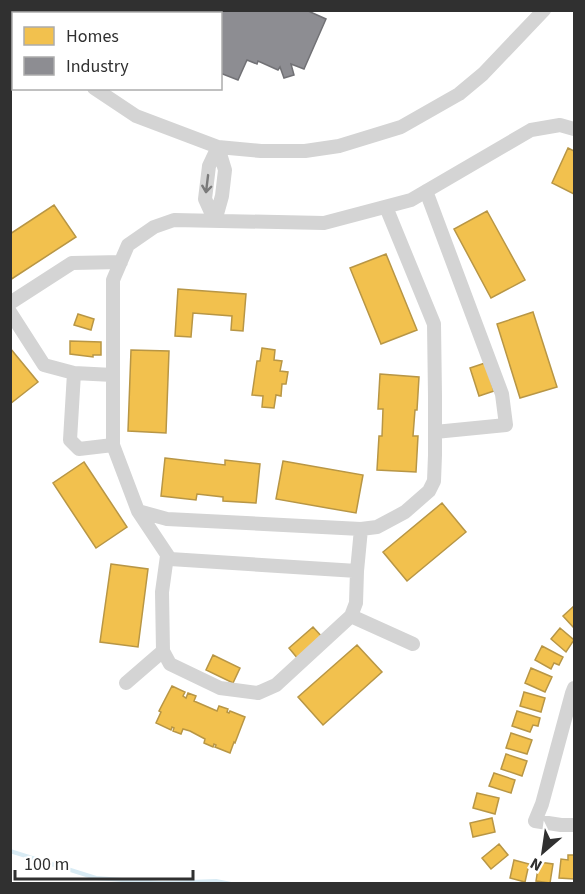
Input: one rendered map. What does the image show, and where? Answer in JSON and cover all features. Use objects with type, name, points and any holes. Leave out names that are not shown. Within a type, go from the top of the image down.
[{"type":"street","points":[[516,39],[529,10]]},
{"type":"street","points":[[97,90],[136,116],[218,147],[261,151],[305,151],[339,146],[401,127],[459,94],[483,74],[544,10]]},
{"type":"street","points":[[357,571],[170,559],[167,556],[138,511],[113,445],[113,280],[128,244],[154,228],[174,220],[324,223],[411,200],[531,130],[560,125],[574,129]]},
{"type":"street","points":[[216,221],[205,199],[209,166],[218,147]]},
{"type":"street","points":[[426,191],[502,394],[506,425],[435,432]]},
{"type":"street","points":[[138,511],[167,519],[361,529],[377,527],[405,512],[429,491],[434,481],[434,324],[386,207]]},
{"type":"street","points":[[10,303],[72,263],[120,262]]},
{"type":"street","points":[[10,312],[44,365],[74,373],[113,375]]},
{"type":"street","points":[[74,373],[70,440],[79,449],[113,445]]},
{"type":"street","points":[[167,556],[162,592],[163,651],[170,664],[220,687],[258,693],[276,685],[351,616],[356,603],[361,529]]},
{"type":"street","points":[[351,616],[413,644]]},
{"type":"street","points":[[126,683],[163,651]]},
{"type":"street","points":[[574,688],[542,804],[535,821],[574,825]]},
{"type":"building: Homes","points":[[568,148],[574,151],[574,194],[552,183]]},
{"type":"building: Homes","points":[[54,205],[76,237],[10,280],[10,234]]},
{"type":"building: Homes","points":[[487,211],[525,280],[491,298],[454,229]]},
{"type":"building: Homes","points":[[386,254],[417,330],[381,344],[350,268]]},
{"type":"building: Homes","points":[[178,289],[246,294],[243,331],[231,330],[232,316],[193,313],[191,337],[175,336]]},
{"type":"building: Homes","points":[[533,312],[557,387],[520,398],[497,324]]},
{"type":"building: Homes","points":[[78,314],[94,319],[91,330],[74,325]]},
{"type":"building: Homes","points":[[70,341],[101,342],[101,355],[93,355],[93,357],[70,354]]},
{"type":"building: Homes","points":[[10,348],[38,382],[10,404]]},
{"type":"building: Homes","points":[[262,348],[275,350],[274,360],[282,361],[280,371],[288,372],[286,384],[282,384],[281,396],[276,395],[274,408],[262,407],[263,396],[252,395],[257,361],[260,361]]},
{"type":"building: Homes","points":[[131,350],[169,351],[166,433],[128,431]]},
{"type":"building: Homes","points":[[485,363],[494,391],[479,396],[470,368]]},
{"type":"building: Homes","points":[[380,374],[419,377],[413,436],[418,436],[416,472],[377,470],[383,409],[378,409]]},
{"type":"building: Homes","points":[[165,458],[225,465],[225,460],[260,464],[256,503],[223,501],[223,497],[197,494],[196,500],[161,496]]},
{"type":"building: Homes","points":[[283,461],[363,475],[356,513],[276,499]]},
{"type":"building: Homes","points":[[84,462],[127,527],[96,548],[53,483]]},
{"type":"building: Homes","points":[[442,503],[466,532],[407,581],[383,552]]},
{"type":"building: Homes","points":[[111,564],[148,569],[138,647],[100,642]]},
{"type":"building: Homes","points":[[574,606],[574,628],[563,616]]},
{"type":"building: Homes","points":[[313,627],[323,638],[298,659],[289,648]]},
{"type":"building: Homes","points":[[560,628],[574,640],[566,652],[551,639]]},
{"type":"building: Homes","points":[[357,645],[382,672],[323,725],[298,697]]},
{"type":"building: Homes","points":[[542,646],[563,657],[559,665],[554,663],[551,669],[535,660]]},
{"type":"building: Homes","points":[[213,655],[240,668],[233,683],[206,670]]},
{"type":"building: Homes","points":[[531,668],[552,677],[545,692],[525,683]]},
{"type":"building: Homes","points":[[172,686],[185,692],[183,696],[186,698],[188,693],[196,696],[194,701],[217,711],[219,706],[228,709],[229,713],[230,711],[245,717],[230,753],[215,747],[214,744],[213,747],[204,743],[205,739],[190,731],[183,729],[181,734],[173,731],[172,727],[171,730],[156,723],[161,712],[159,711]]},
{"type":"building: Homes","points":[[524,692],[545,698],[541,712],[520,706]]},
{"type":"building: Homes","points":[[517,711],[540,718],[538,726],[533,725],[530,732],[512,726]]},
{"type":"building: Homes","points":[[511,733],[532,740],[527,754],[506,748]]},
{"type":"building: Homes","points":[[506,754],[527,761],[522,776],[501,769]]},
{"type":"building: Homes","points":[[494,773],[515,780],[511,793],[489,786]]},
{"type":"building: Homes","points":[[477,793],[499,798],[495,814],[473,808]]},
{"type":"building: Homes","points":[[492,818],[495,832],[473,837],[470,823]]},
{"type":"building: Homes","points":[[499,844],[508,855],[491,869],[482,858]]},
{"type":"building: Homes","points":[[568,855],[574,855],[574,879],[559,878],[561,859],[568,860]]},
{"type":"building: Homes","points":[[514,860],[529,864],[525,882],[510,878]]},
{"type":"building: Homes","points":[[539,862],[553,864],[550,883],[536,881]]},
{"type":"building: Industry","points":[[164,10],[306,10],[326,19],[304,69],[291,64],[294,75],[284,78],[280,67],[278,70],[258,61],[257,64],[247,60],[238,80],[222,74],[222,12],[163,12]]},
{"type":"waterway","points":[[10,851],[96,878],[162,883],[216,881],[231,884]]}]
